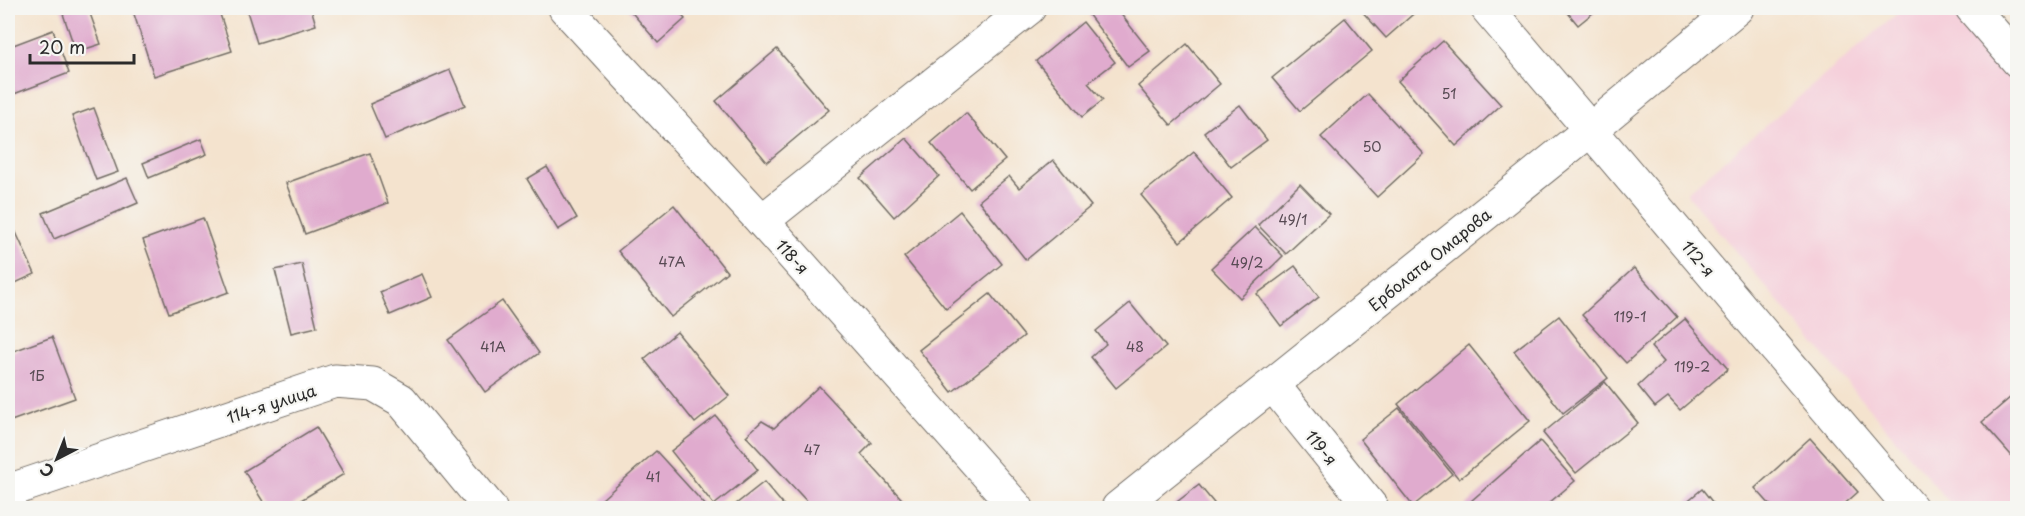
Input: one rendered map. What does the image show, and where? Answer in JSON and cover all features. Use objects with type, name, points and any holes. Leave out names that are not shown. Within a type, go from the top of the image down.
[{"type":"street","name":"118-я","points":[[565,8],[762,221],[1017,508]]},
{"type":"street","points":[[762,221],[1029,8]]},
{"type":"street","name":"112-я","points":[[1487,8],[1911,508]]},
{"type":"street","name":"Ерболата Омарова","points":[[1118,508],[1590,130],[1737,8]]},
{"type":"street","points":[[1972,8],[2018,61]]},
{"type":"street","name":"114-я улица","points":[[8,491],[336,381],[373,384],[401,400],[490,508]]},
{"type":"street","name":"119-я","points":[[1273,385],[1372,508]]},
{"type":"shaded area","points":[[1904,8],[1952,8],[2017,85],[2017,508],[1954,508],[1686,193]]},
{"type":"building","points":[[61,8],[88,8],[101,44],[76,52]]},
{"type":"building","points":[[132,8],[218,8],[232,51],[154,76]]},
{"type":"building","points":[[246,8],[311,8],[316,25],[257,43]]},
{"type":"building","points":[[628,8],[675,8],[685,19],[658,43]]},
{"type":"building","points":[[1097,8],[1116,8],[1150,51],[1128,67],[1088,14]]},
{"type":"building","points":[[1359,8],[1420,8],[1386,38]]},
{"type":"building","points":[[1564,8],[1599,8],[1578,25]]},
{"type":"building","points":[[1345,18],[1372,51],[1300,111],[1272,78]]},
{"type":"building","points":[[1083,22],[1115,62],[1088,83],[1103,100],[1082,117],[1036,61]]},
{"type":"building","points":[[53,30],[69,73],[14,94],[8,75],[8,47]]},
{"type":"building","points":[[1443,41],[1501,105],[1456,146],[1398,81]]},
{"type":"building","points":[[1187,44],[1220,84],[1171,125],[1138,86]]},
{"type":"building","points":[[777,49],[829,110],[767,162],[716,101]]},
{"type":"building","points":[[450,70],[465,105],[385,139],[370,104]]},
{"type":"building","points":[[1368,94],[1424,154],[1377,197],[1321,137]]},
{"type":"building","points":[[1240,105],[1267,140],[1231,167],[1204,132]]},
{"type":"building","points":[[94,108],[118,172],[96,180],[72,116]]},
{"type":"building","points":[[966,113],[1005,160],[970,189],[931,143]]},
{"type":"building","points":[[906,138],[939,176],[894,217],[860,178]]},
{"type":"building","points":[[201,139],[207,154],[149,178],[143,163]]},
{"type":"building","points":[[1194,152],[1232,198],[1180,242],[1141,195]]},
{"type":"building","points":[[370,153],[388,203],[305,234],[286,183]]},
{"type":"building","points":[[1053,160],[1091,206],[1026,260],[979,201],[1009,176],[1019,188]]},
{"type":"building","points":[[547,167],[577,218],[558,230],[527,179]]},
{"type":"building","points":[[127,178],[138,203],[54,239],[43,213]]},
{"type":"building","points":[[1300,184],[1329,214],[1286,254],[1258,225]]},
{"type":"building","points":[[674,205],[727,272],[671,317],[618,251]]},
{"type":"building","points":[[960,211],[1002,264],[946,309],[904,257]]},
{"type":"building","points":[[203,218],[229,292],[169,313],[143,240]]},
{"type":"building","points":[[1255,227],[1283,256],[1240,298],[1211,268]]},
{"type":"building","points":[[14,228],[35,274],[9,286],[8,231]]},
{"type":"building","points":[[302,264],[317,327],[291,333],[275,270]]},
{"type":"building","points":[[1295,266],[1319,297],[1281,326],[1257,294]]},
{"type":"building","points":[[1634,268],[1677,317],[1626,363],[1582,315]]},
{"type":"building","points":[[422,274],[432,297],[390,315],[380,292]]},
{"type":"building","points":[[990,294],[1024,336],[952,392],[919,350]]},
{"type":"building","points":[[502,301],[539,353],[485,392],[448,340]]},
{"type":"building","points":[[1130,303],[1166,347],[1116,388],[1091,357],[1106,344],[1096,331]]},
{"type":"building","points":[[1559,316],[1608,378],[1563,413],[1514,351]]},
{"type":"building","points":[[1685,319],[1728,369],[1680,410],[1668,397],[1655,407],[1638,386],[1664,362],[1651,347]]},
{"type":"building","points":[[677,332],[729,396],[695,423],[644,359]]},
{"type":"building","points":[[52,337],[75,398],[11,421],[8,413],[8,353]]},
{"type":"building","points":[[1469,345],[1530,421],[1459,479],[1398,404]]},
{"type":"building","points":[[1605,382],[1638,423],[1576,473],[1543,433]]},
{"type":"building","points":[[819,386],[872,443],[861,454],[910,508],[813,508],[746,436],[762,421],[774,428]]},
{"type":"building","points":[[2018,391],[2018,463],[1982,422]]},
{"type":"building","points":[[1399,408],[1452,474],[1413,506],[1360,439]]},
{"type":"building","points":[[716,416],[758,470],[714,505],[671,451]]},
{"type":"building","points":[[316,427],[344,474],[288,508],[267,508],[244,471]]},
{"type":"building","points":[[1810,438],[1858,492],[1840,508],[1773,508],[1755,488]]},
{"type":"building","points":[[1540,441],[1575,481],[1543,508],[1463,508]]},
{"type":"building","points":[[656,451],[708,508],[609,508],[601,500]]},
{"type":"building","points":[[764,482],[786,508],[731,508]]},
{"type":"building","points":[[1199,485],[1218,508],[1169,508]]},
{"type":"building","points":[[1702,489],[1717,508],[1679,508]]}]
